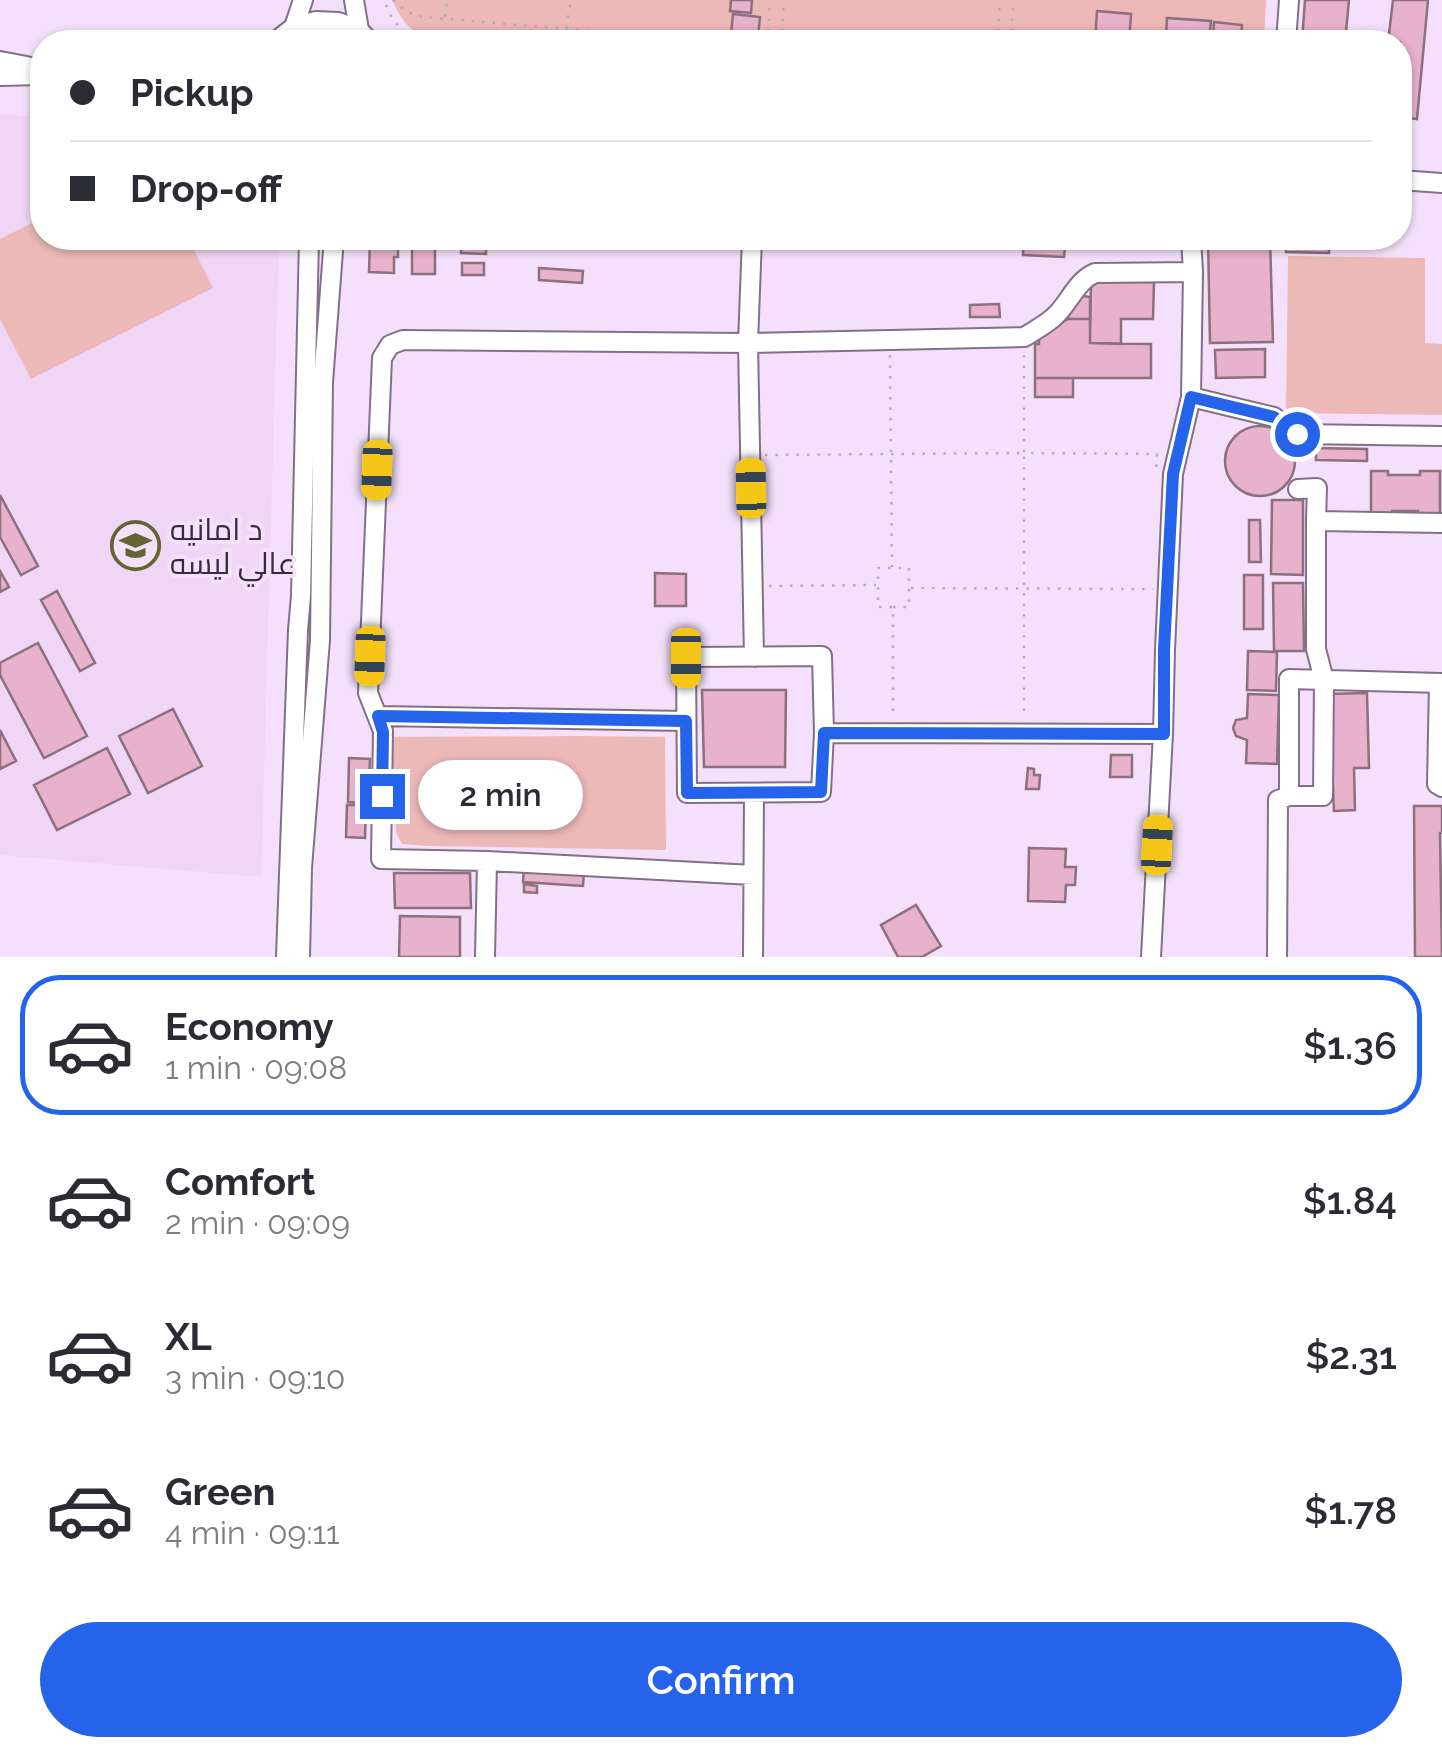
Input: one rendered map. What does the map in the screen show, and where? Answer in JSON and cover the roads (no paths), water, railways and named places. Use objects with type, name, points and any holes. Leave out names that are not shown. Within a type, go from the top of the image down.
[{"type":"street","points":[[294,27],[303,0]]},
{"type":"street","points":[[354,0],[362,30]]},
{"type":"street","points":[[1287,30],[1290,0]]},
{"type":"street","points":[[290,30],[316,21],[338,22],[353,30]]},
{"type":"street","points":[[0,61],[30,69]]},
{"type":"street","points":[[0,76],[30,73]]},
{"type":"street","points":[[1412,181],[1442,183]]},
{"type":"street","points":[[300,957],[309,250]]},
{"type":"street","points":[[286,957],[320,624],[324,382],[333,250]]},
{"type":"street","points":[[752,250],[748,342],[754,657]]},
{"type":"street","points":[[1151,957],[1173,474],[1191,397],[1192,250]]},
{"type":"street","points":[[753,875],[381,859],[383,732],[368,693],[382,358],[390,345],[403,340],[748,342],[1024,336],[1052,319],[1084,278],[1095,273],[1193,272]]},
{"type":"street","points":[[1191,397],[1274,417],[1297,434],[1442,436]]},
{"type":"street","points":[[1277,957],[1278,800],[1289,796],[1323,796],[1324,680],[1316,649],[1317,488],[1298,489]]},
{"type":"street","points":[[1316,521],[1442,522]]},
{"type":"street","points":[[822,656],[821,792],[687,793],[686,658],[754,657],[822,656]]},
{"type":"street","points":[[1289,796],[1288,680],[1440,683],[1437,784],[1442,787]]},
{"type":"street","points":[[378,716],[686,721]]},
{"type":"street","points":[[824,733],[1164,734]]},
{"type":"street","points":[[753,957],[754,793]]},
{"type":"street","points":[[485,957],[487,861]]},
{"type":"place","name":"د امانیه عالي لیسه","points":[[135,546]]}]
